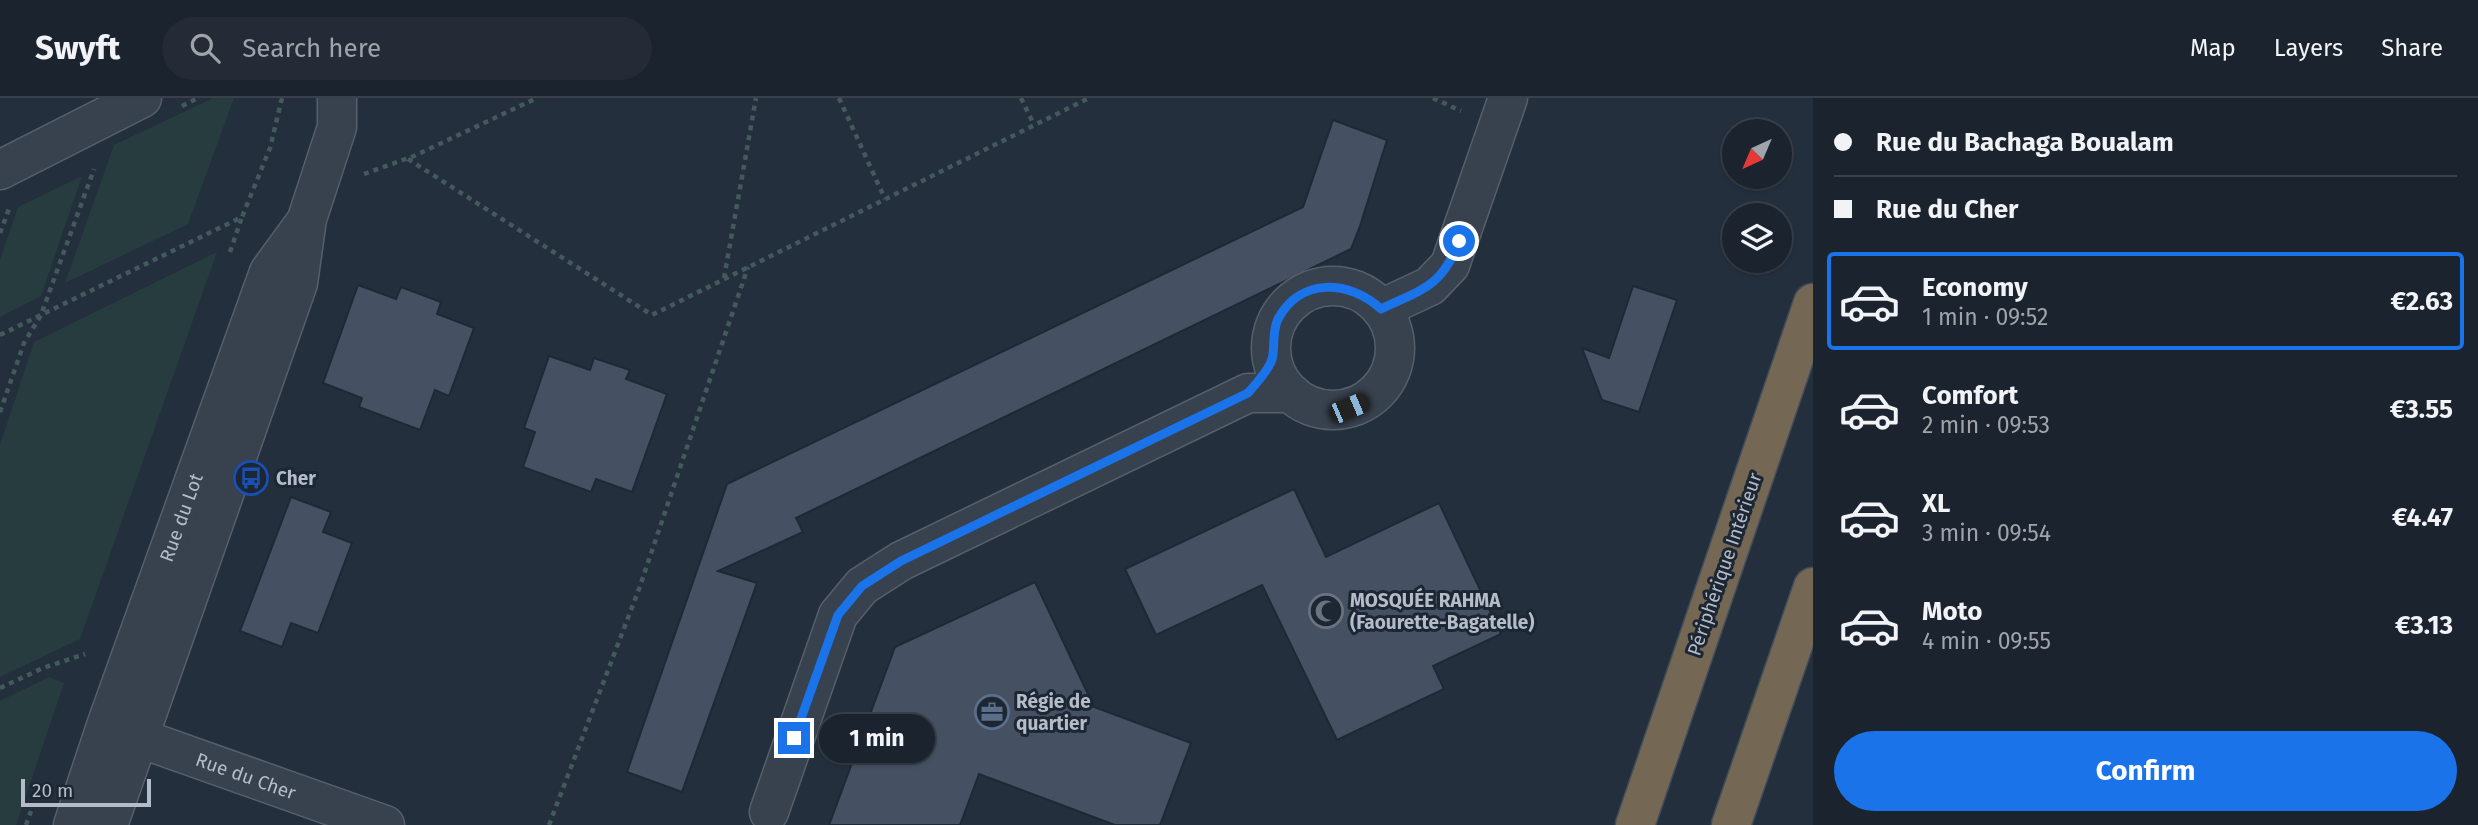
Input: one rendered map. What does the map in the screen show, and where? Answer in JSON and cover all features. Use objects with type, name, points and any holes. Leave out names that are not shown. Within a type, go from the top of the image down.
[{"type":"highway","name":"Périphérique Intérieur","points":[[1635,825],[1813,303]]},
{"type":"highway","points":[[1731,825],[1813,587]]},
{"type":"highway","points":[[1746,781],[1813,636]]},
{"type":"street","points":[[0,170],[142,98]]},
{"type":"street","name":"Rue du Lot","points":[[108,825],[122,731],[269,272],[307,219],[337,127],[337,98]]},
{"type":"street","points":[[1381,309],[1430,286],[1450,265],[1508,98]]},
{"type":"street","points":[[1327,287],[1347,288],[1367,296],[1381,309],[1391,327],[1396,347],[1392,368],[1383,386],[1368,400],[1349,408],[1328,410],[1308,405],[1291,393],[1279,379],[1273,360],[1272,340],[1278,320],[1290,303],[1307,292],[1327,287]]},
{"type":"street","points":[[1248,393],[1273,360]]},
{"type":"street","points":[[766,821],[838,615],[862,586],[901,561],[1248,393],[1291,393]]},
{"type":"street","name":"Rue du Lot","points":[[73,825],[122,731]]},
{"type":"street","name":"Rue du Cher","points":[[122,731],[386,825]]},
{"type":"path","points":[[0,335],[242,217],[270,148],[282,98]]},
{"type":"path","points":[[354,178],[408,159],[537,98]]},
{"type":"path","points":[[723,279],[757,98]]},
{"type":"path","points":[[839,98],[885,199]]},
{"type":"path","points":[[1021,98],[1034,125]]},
{"type":"path","points":[[408,159],[652,315],[1089,98]]},
{"type":"path","points":[[0,412],[24,344],[41,315],[98,160]]},
{"type":"path","points":[[548,825],[639,589],[749,267]]},
{"type":"path","points":[[0,688],[43,668],[85,654]]},
{"type":"green space","points":[[213,98],[234,98],[188,224],[65,283],[114,145]]},
{"type":"green space","points":[[82,176],[41,296],[0,317],[0,260],[18,207]]},
{"type":"green space","points":[[217,252],[80,639],[0,677],[0,445],[34,342]]},
{"type":"green space","points":[[49,677],[64,683],[16,825],[0,825],[0,701]]},
{"type":"building","points":[[1333,120],[1387,140],[1351,249],[796,518],[803,532],[718,571],[757,583],[682,792],[627,772],[727,484],[1303,207]]},
{"type":"building","points":[[358,285],[396,299],[401,287],[441,302],[437,314],[474,328],[449,396],[435,390],[420,430],[359,407],[362,398],[323,383]]},
{"type":"building","points":[[1633,286],[1677,300],[1639,412],[1602,400],[1582,348],[1609,358]]},
{"type":"building","points":[[549,356],[590,370],[594,358],[630,370],[626,379],[667,394],[632,492],[596,479],[591,492],[523,467],[535,432],[524,428]]},
{"type":"building","points":[[1294,489],[1326,557],[1439,503],[1501,634],[1433,666],[1444,689],[1337,740],[1262,585],[1156,635],[1125,569]]},
{"type":"building","points":[[291,497],[331,512],[323,532],[352,543],[318,633],[291,623],[282,647],[240,631]]},
{"type":"building","points":[[1035,582],[1094,707],[1191,743],[1160,825],[1115,825],[979,774],[960,825],[829,825],[895,647]]},
{"type":"place","name":"Cher","points":[[251,478]]},
{"type":"place","name":"MOSQUÉE RAHMA (Faourette-Bagatelle)","points":[[1326,611]]},
{"type":"place","name":"Régie de quartier","points":[[992,712]]},
{"type":"route","points":[[794,738],[838,615],[862,586],[901,561],[1248,393],[1273,360],[1272,340],[1278,320],[1290,303],[1307,292],[1327,287],[1347,288],[1367,296],[1381,309],[1430,286],[1450,265],[1459,241]]}]
